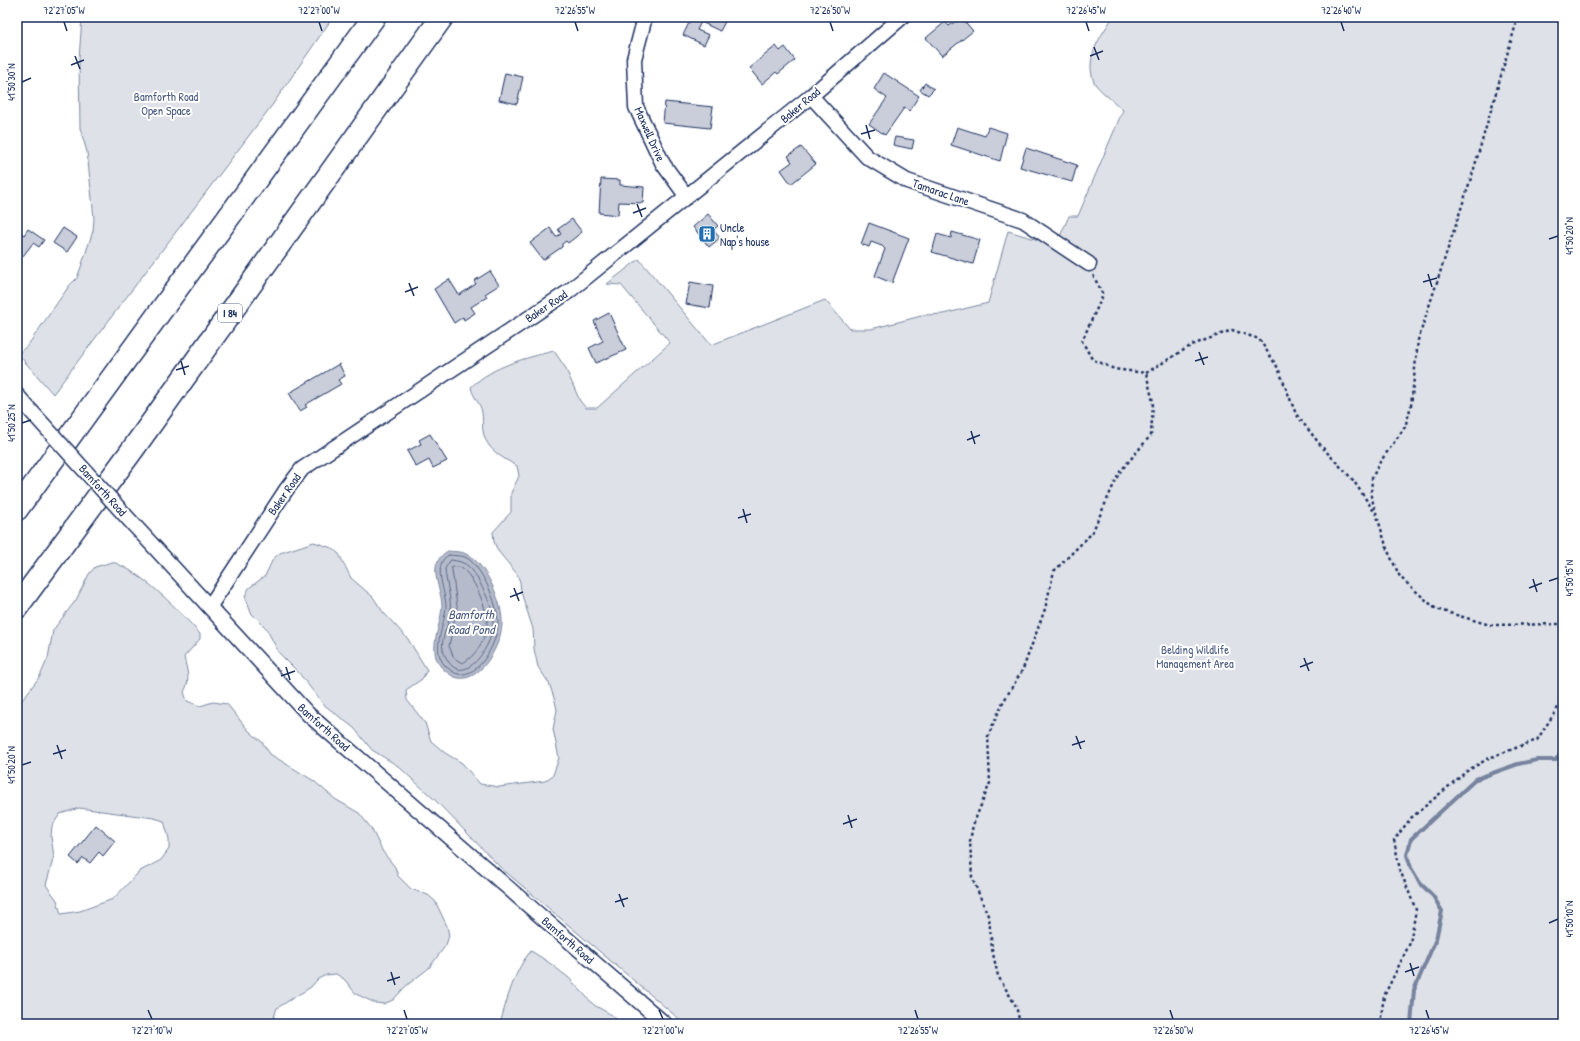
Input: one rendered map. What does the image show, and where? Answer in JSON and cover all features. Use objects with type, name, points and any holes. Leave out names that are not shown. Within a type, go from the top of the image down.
[{"type":"highway","points":[[17,509],[374,17]]},
{"type":"highway","name":"I 84","points":[[17,607],[133,449],[442,17]]},
{"type":"street","name":"Maxwell Drive","points":[[645,17],[634,60],[636,106],[663,164],[687,197]]},
{"type":"street","name":"Baker Road","points":[[210,606],[286,490],[302,469],[568,292],[811,96],[902,17]]},
{"type":"street","name":"Tamarac Lane","points":[[811,96],[867,157],[907,181],[1023,220],[1089,264]]},
{"type":"street","name":"Bamforth Road","points":[[17,395],[134,525],[309,715],[665,1024]]},
{"type":"path","points":[[1518,17],[1473,172],[1418,340],[1411,406],[1405,427],[1380,462],[1372,478],[1371,496],[1387,549],[1400,577],[1436,609],[1490,625],[1563,624]]},
{"type":"path","points":[[1089,264],[1103,295],[1082,341],[1092,359],[1114,369],[1146,373],[1192,345],[1232,330],[1259,339],[1278,368],[1296,414],[1322,447],[1353,480],[1378,517]]},
{"type":"path","points":[[1018,1024],[1019,1019],[1016,1006],[998,976],[992,949],[989,918],[972,877],[970,841],[973,825],[990,783],[988,736],[1002,704],[1024,669],[1044,609],[1054,571],[1092,533],[1119,473],[1151,435],[1153,402],[1146,373]]},
{"type":"path","points":[[1380,1024],[1384,996],[1410,943],[1416,910],[1400,870],[1394,840],[1411,818],[1467,771],[1489,758],[1537,740],[1563,700]]},
{"type":"green space","name":"Bamforth Road Open Space","points":[[82,17],[333,17],[273,104],[53,394],[18,354],[28,345],[69,286],[77,278],[93,231],[94,218],[87,152],[80,128],[79,59]]},
{"type":"green space","name":"Belding Wildlife Management Area","points":[[1113,17],[1563,17],[1563,1024],[685,1024],[500,867],[435,800],[398,766],[372,750],[354,728],[323,704],[299,673],[279,653],[266,628],[251,613],[245,596],[249,588],[265,576],[273,559],[280,553],[314,542],[332,548],[339,554],[351,578],[373,597],[383,612],[408,639],[427,670],[422,679],[406,690],[407,700],[425,723],[431,741],[445,753],[462,763],[480,784],[499,787],[545,781],[553,775],[559,758],[553,729],[557,710],[549,683],[538,667],[534,649],[533,629],[521,592],[520,582],[517,574],[498,551],[494,542],[493,532],[511,512],[511,493],[519,476],[517,466],[496,453],[485,438],[480,405],[473,394],[471,387],[499,368],[554,351],[565,367],[580,401],[586,408],[597,408],[670,343],[621,285],[607,284],[639,259],[711,345],[825,300],[850,329],[871,329],[925,315],[943,314],[988,303],[1008,231],[1056,245],[1069,216],[1078,216],[1123,110],[1096,85],[1091,73],[1092,55],[1095,47]]},
{"type":"green space","points":[[112,562],[123,566],[147,582],[200,634],[200,639],[184,657],[188,675],[184,692],[187,701],[200,706],[213,702],[227,704],[248,730],[262,742],[270,754],[314,781],[335,799],[359,813],[371,828],[383,852],[395,867],[398,876],[411,889],[428,895],[435,901],[447,926],[449,936],[446,945],[429,968],[406,986],[393,1000],[384,1004],[375,1003],[356,994],[344,979],[336,974],[326,975],[318,979],[311,987],[277,1008],[274,1017],[276,1024],[17,1024],[17,707],[40,676],[48,658],[53,630],[76,600],[89,574],[95,567]],"holes":[[[79,808],[154,818],[164,821],[169,839],[169,849],[161,860],[140,871],[113,899],[80,911],[61,914],[57,900],[46,885],[54,856],[51,837],[52,826],[60,814]]]},
{"type":"green space","points":[[531,951],[569,978],[594,1005],[610,1014],[623,1024],[500,1024],[508,996],[520,966]]},
{"type":"water","name":"Bamforth Road Pond","points":[[448,551],[464,553],[473,558],[480,565],[486,573],[496,593],[501,613],[502,629],[496,647],[486,664],[472,675],[465,678],[454,677],[441,666],[436,659],[435,642],[442,606],[436,576],[436,567],[440,558]]},
{"type":"building","points":[[694,17],[727,18],[720,31],[701,22],[697,30],[709,35],[704,45],[683,35],[691,19],[692,20]]},
{"type":"building","points":[[961,17],[973,31],[942,56],[926,38],[945,22],[949,26]]},
{"type":"building","points":[[776,46],[780,51],[785,47],[795,60],[778,74],[776,72],[762,84],[749,68]]},
{"type":"building","points":[[505,73],[523,77],[517,104],[499,100]]},
{"type":"building","points":[[884,73],[919,96],[909,111],[904,108],[885,135],[869,124],[887,98],[874,89]]},
{"type":"building","points":[[925,83],[934,89],[928,95],[920,90]]},
{"type":"building","points":[[665,102],[713,107],[710,128],[663,123]]},
{"type":"building","points":[[957,127],[985,136],[988,127],[1007,133],[1000,161],[951,145]]},
{"type":"building","points":[[895,137],[914,140],[912,149],[893,145]]},
{"type":"building","points":[[801,147],[816,164],[791,184],[781,170],[792,162],[788,156]]},
{"type":"building","points":[[1026,148],[1077,165],[1072,182],[1020,167]]},
{"type":"building","points":[[601,179],[620,180],[620,185],[644,187],[643,203],[619,202],[618,215],[599,213]]},
{"type":"building","name":"Uncle Nap's house","points":[[708,214],[718,226],[713,230],[720,238],[709,247],[693,227]]},
{"type":"building","points":[[572,219],[582,232],[568,243],[566,241],[562,244],[562,247],[543,260],[530,243],[550,228],[556,237],[561,234],[558,229]]},
{"type":"building","points":[[869,223],[909,238],[892,283],[875,276],[885,249],[882,246],[871,242],[869,247],[861,244]]},
{"type":"building","points":[[63,228],[77,237],[67,252],[53,243]]},
{"type":"building","points":[[28,229],[44,240],[39,247],[33,243],[23,256],[17,251],[17,230],[24,235]]},
{"type":"building","points":[[952,232],[980,240],[973,264],[932,252],[937,234],[951,238]]},
{"type":"building","points":[[490,271],[499,285],[485,294],[487,297],[471,307],[475,313],[464,320],[463,317],[454,323],[434,289],[449,279],[459,295],[476,284],[474,281]]},
{"type":"building","points":[[690,282],[713,286],[710,308],[686,304]]},
{"type":"building","points":[[609,313],[626,350],[596,363],[589,348],[603,341],[594,321]]},
{"type":"building","points":[[339,364],[345,376],[338,380],[341,384],[305,405],[307,407],[300,411],[289,393]]},
{"type":"building","points":[[430,434],[447,461],[433,468],[429,460],[416,467],[407,451],[421,444],[419,440]]},
{"type":"building","points":[[96,825],[115,841],[103,856],[99,852],[90,863],[83,858],[78,864],[70,857]]},
{"type":"waterway","points":[[1411,1024],[1414,990],[1436,939],[1442,911],[1433,896],[1420,883],[1411,868],[1407,855],[1411,839],[1476,779],[1518,764],[1537,760],[1555,760],[1563,753]]},
{"type":"place","name":"Uncle Nap's house","points":[[707,234]]}]
